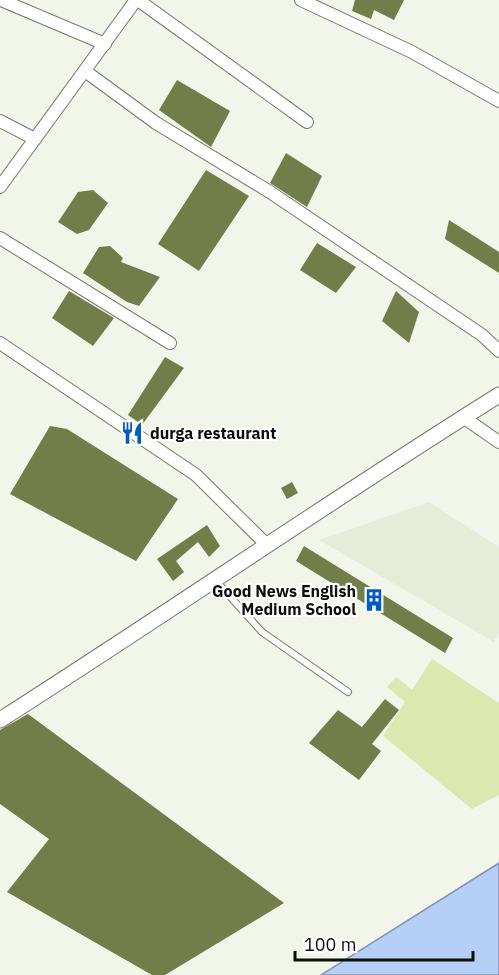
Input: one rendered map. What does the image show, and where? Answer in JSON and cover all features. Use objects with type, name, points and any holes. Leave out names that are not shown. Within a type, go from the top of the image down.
[{"type":"street","points":[[1,0],[105,44]]},
{"type":"street","points":[[0,187],[137,0],[306,122]]},
{"type":"street","points":[[301,0],[412,52],[499,101]]},
{"type":"street","points":[[85,71],[156,123],[270,192],[482,334],[499,351]]},
{"type":"street","points":[[0,121],[35,140]]},
{"type":"street","points":[[0,238],[170,342]]},
{"type":"street","points":[[0,343],[196,475],[268,546]]},
{"type":"street","points":[[0,720],[268,546],[361,481],[499,395]]},
{"type":"street","points":[[463,417],[499,442]]},
{"type":"lane","points":[[216,580],[262,632],[348,692]]},
{"type":"shaded area","points":[[429,502],[499,547],[499,633],[494,642],[319,540]]},
{"type":"green space","points":[[432,659],[499,703],[499,795],[472,809],[383,736],[405,702],[387,687],[396,677],[412,690]]},
{"type":"water","points":[[499,863],[499,975],[321,975]]},
{"type":"building","points":[[355,0],[404,0],[394,20],[374,10],[371,19],[352,11]]},
{"type":"building","points":[[177,80],[230,111],[211,147],[159,110]]},
{"type":"building","points":[[286,153],[322,176],[307,207],[270,183]]},
{"type":"building","points":[[206,170],[249,196],[199,271],[158,244]]},
{"type":"building","points":[[93,190],[108,203],[89,230],[77,234],[58,222],[78,192]]},
{"type":"building","points":[[449,220],[499,252],[499,273],[445,239]]},
{"type":"building","points":[[317,243],[356,267],[336,293],[300,270]]},
{"type":"building","points":[[110,246],[123,258],[121,262],[160,277],[139,306],[127,302],[83,273],[99,247]]},
{"type":"building","points":[[69,291],[114,318],[93,346],[52,318]]},
{"type":"building","points":[[396,291],[419,312],[409,343],[382,321]]},
{"type":"building","points":[[165,357],[184,368],[142,425],[128,415]]},
{"type":"building","points":[[50,426],[67,429],[178,499],[136,561],[10,494]]},
{"type":"building","points":[[292,482],[298,493],[287,499],[281,488]]},
{"type":"building","points":[[207,525],[220,546],[209,557],[198,542],[176,561],[184,572],[173,581],[157,559]]},
{"type":"building","name":"Good News English Medium School","points":[[304,546],[453,638],[445,653],[296,561]]},
{"type":"building","points":[[385,699],[399,710],[372,744],[381,751],[359,780],[309,743],[338,710],[362,727]]},
{"type":"building","points":[[28,714],[284,903],[165,975],[152,975],[7,892],[49,839],[0,804],[0,730]]},
{"type":"place","name":"durga restaurant","points":[[132,433]]},
{"type":"place","name":"Good News English Medium School","points":[[374,600]]}]
